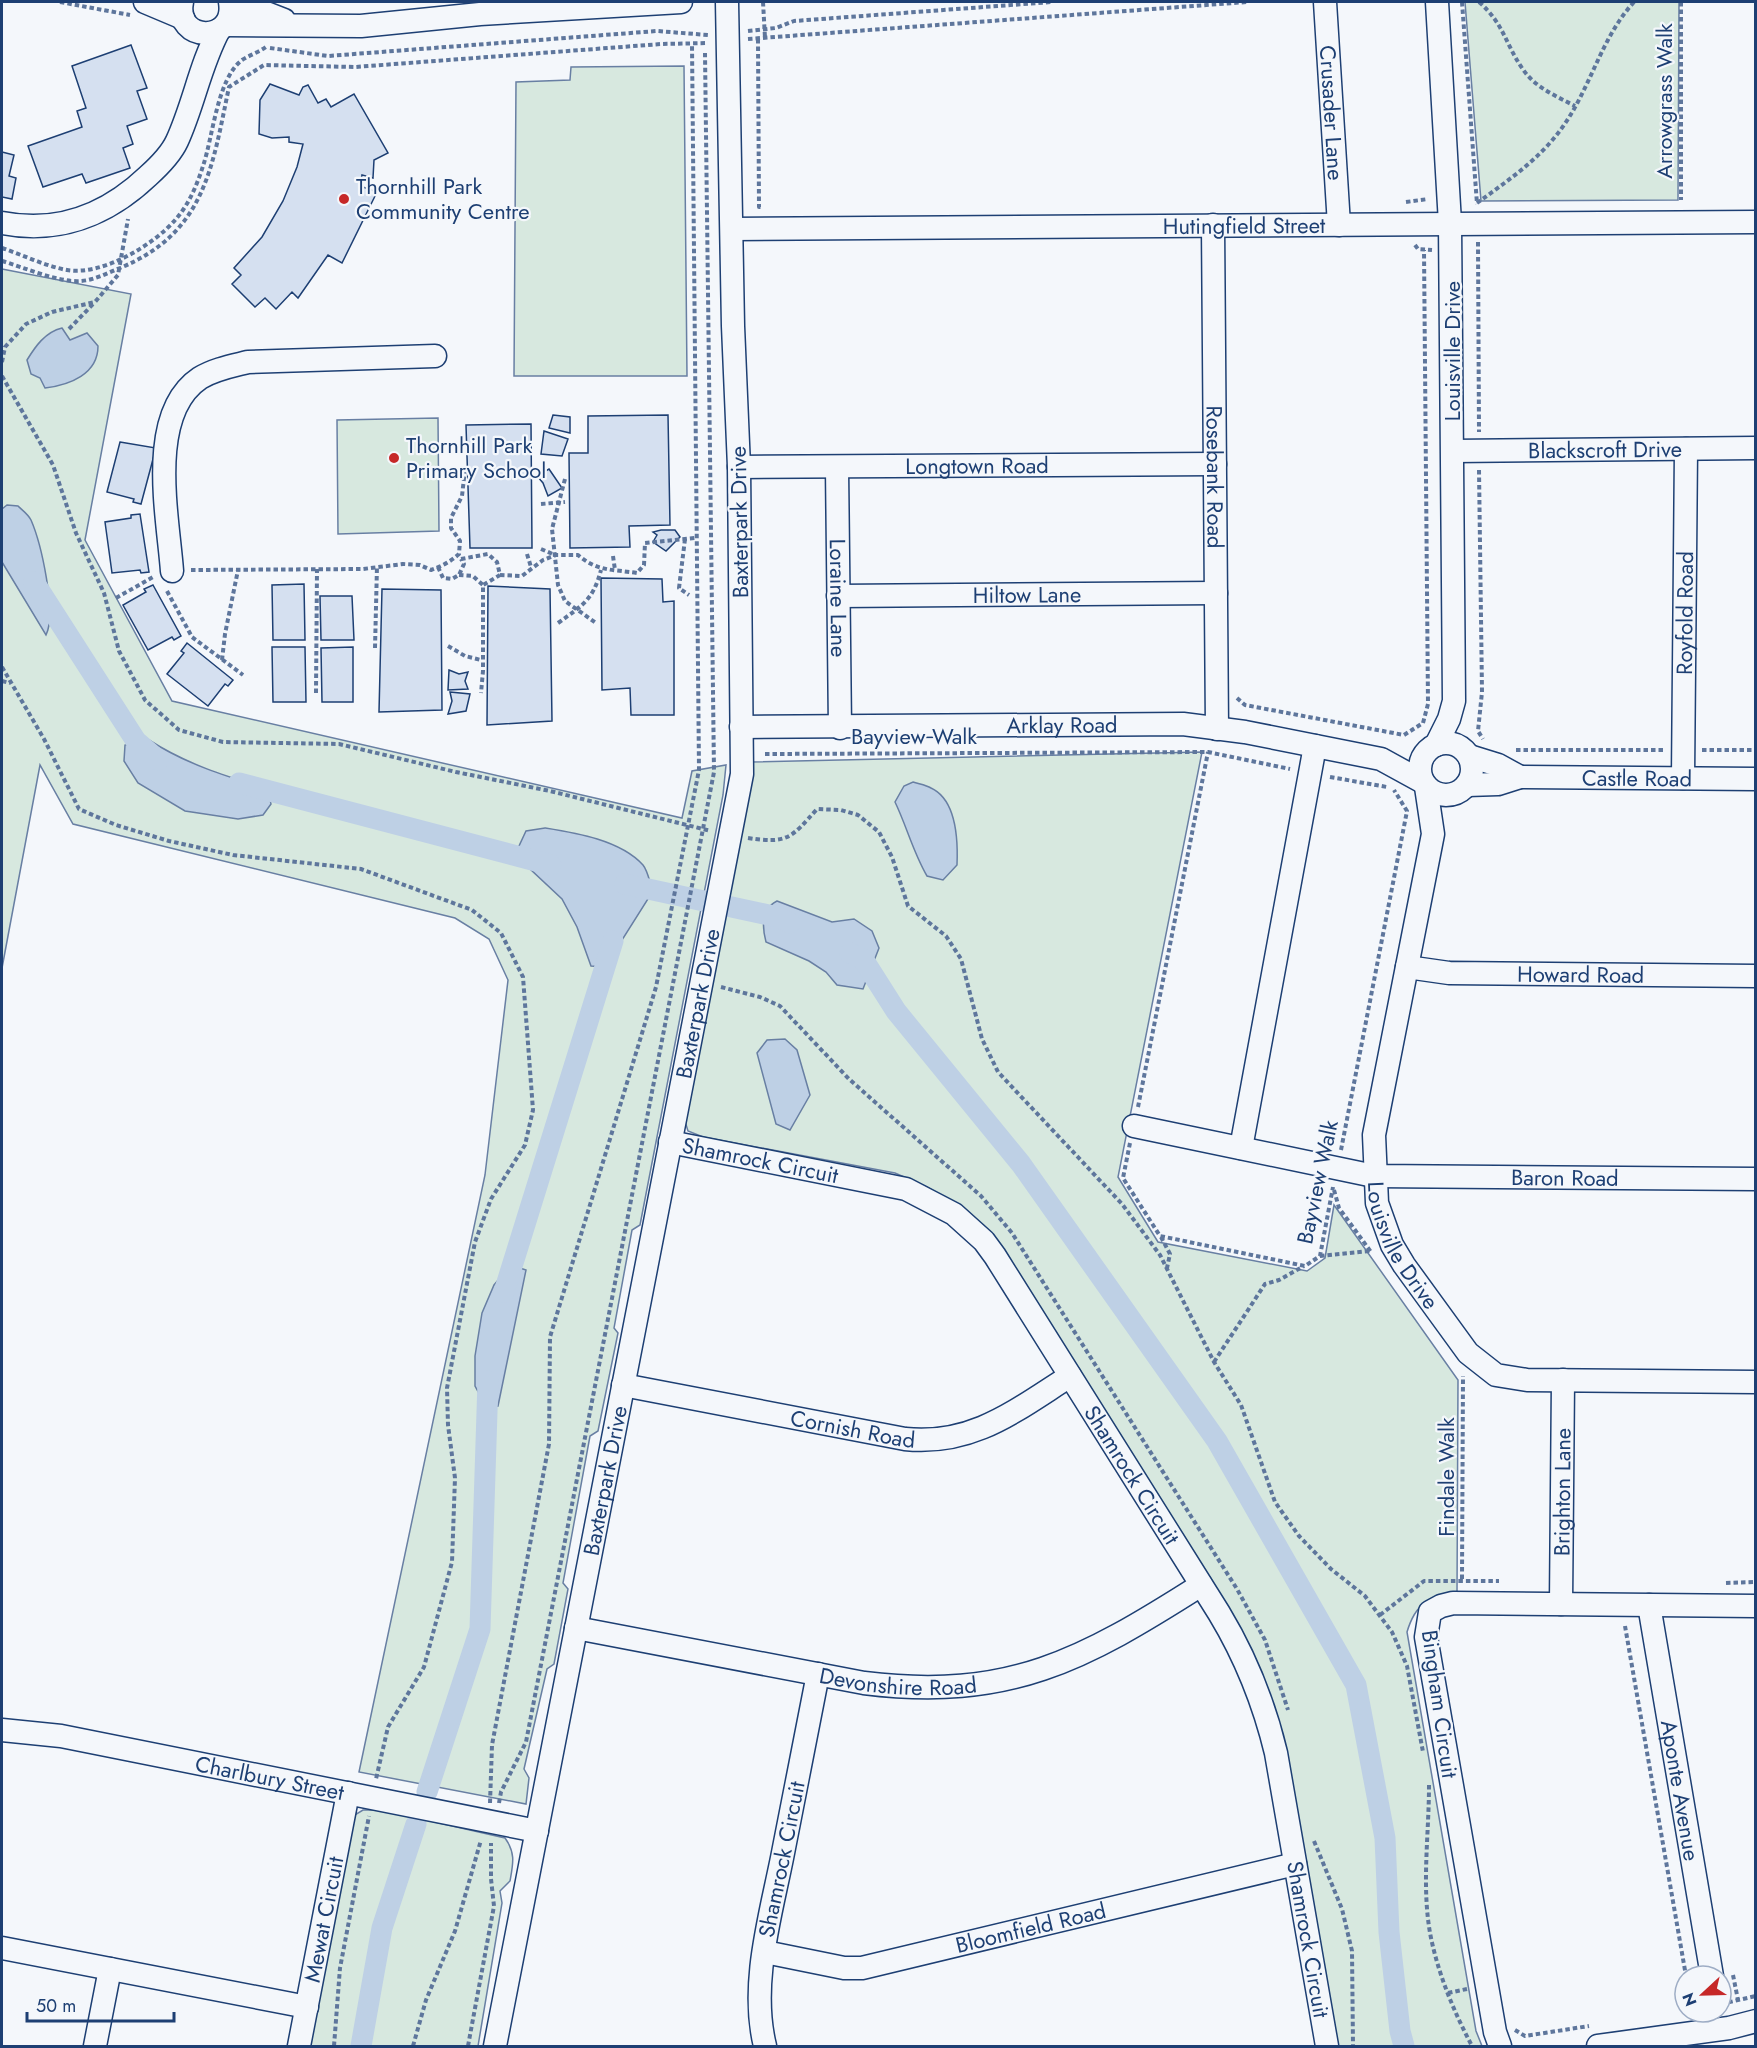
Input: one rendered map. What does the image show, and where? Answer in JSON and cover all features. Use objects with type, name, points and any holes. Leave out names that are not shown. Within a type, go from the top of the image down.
[{"type":"street","points":[[2,223],[17,226],[53,226],[82,220],[110,207],[133,191],[176,144],[190,111],[192,97],[207,54],[230,15],[230,2]]},
{"type":"street","points":[[238,2],[305,27]]},
{"type":"street","points":[[141,9],[185,16],[208,33],[222,27],[361,26],[479,8],[681,2]]},
{"type":"street","name":"Baxterpark Drive","points":[[495,2046],[728,835],[742,774],[739,467],[733,326],[727,2]]},
{"type":"street","name":"Crusader Lane","points":[[1325,2],[1339,225]]},
{"type":"street","name":"Louisville Drive","points":[[1430,749],[1449,719],[1454,700],[1451,250],[1437,2]]},
{"type":"street","points":[[185,16],[192,97]]},
{"type":"street","name":"Hutingfield Street","points":[[732,229],[1450,223],[1477,214],[1755,222]]},
{"type":"street","name":"Rosebank Road","points":[[1213,225],[1217,729]]},
{"type":"street","points":[[165,573],[164,467],[168,426],[182,397],[199,379],[224,368],[248,362],[435,356]]},
{"type":"street","name":"Blackscroft Drive","points":[[1453,451],[1755,448]]},
{"type":"street","name":"Royfold Road","points":[[1683,778],[1686,449]]},
{"type":"street","name":"Longtown Road","points":[[739,467],[1215,464]]},
{"type":"street","name":"Loraine Lane","points":[[837,468],[840,728]]},
{"type":"street","name":"Hiltow Lane","points":[[838,596],[1216,593]]},
{"type":"street","name":"Louisville Drive","points":[[1454,700],[1473,749]]},
{"type":"street","name":"Arklay Road","points":[[741,728],[1183,724],[1381,759],[1425,784]]},
{"type":"street","points":[[1450,743],[1473,749],[1472,768],[1464,788],[1442,795],[1425,784],[1420,770],[1430,749],[1450,743]]},
{"type":"street","points":[[1241,1148],[1316,746]]},
{"type":"street","name":"Arklay Road","points":[[1381,759],[1430,749]]},
{"type":"street","name":"Castle Road","points":[[1473,749],[1520,777]]},
{"type":"street","name":"Castle Road","points":[[1464,788],[1498,784],[1520,777],[1755,779]]},
{"type":"street","name":"Louisville Drive","points":[[1425,784],[1433,834],[1374,1135],[1374,1176],[1377,1203],[1392,1245],[1468,1353],[1496,1375],[1527,1380],[1755,1382]]},
{"type":"street","name":"Louisville Drive","points":[[1433,834],[1464,788]]},
{"type":"street","name":"Howard Road","points":[[1407,967],[1449,973],[1755,976]]},
{"type":"street","name":"Baron Road","points":[[1134,1126],[1241,1148],[1335,1177],[1755,1179]]},
{"type":"street","name":"Shamrock Circuit","points":[[670,1142],[890,1185],[940,1204],[969,1226],[984,1241],[1202,1585],[1236,1643],[1265,1713],[1276,1753],[1327,2046]]},
{"type":"street","name":"Cornish Road","points":[[623,1385],[905,1439],[932,1441],[959,1437],[989,1426],[1070,1376]]},
{"type":"street","name":"Brighton Lane","points":[[1561,1604],[1563,1380]]},
{"type":"street","name":"Devonshire Road","points":[[576,1628],[883,1686],[931,1688],[976,1685],[1025,1675],[1065,1662],[1110,1641],[1202,1585]]},
{"type":"street","name":"Bingham Circuit","points":[[1507,2038],[1486,1985],[1426,1637],[1426,1625],[1430,1612],[1453,1603],[1561,1604],[1651,1615],[1755,1606]]},
{"type":"street","name":"Aponte Avenue","points":[[1651,1615],[1710,1964]]},
{"type":"street","name":"Shamrock Circuit","points":[[765,2046],[759,2007],[765,1953],[818,1674]]},
{"type":"street","name":"Charlbury Street","points":[[2,1730],[61,1736],[537,1831]]},
{"type":"street","name":"Mewat Circuit","points":[[299,2046],[348,1793]]},
{"type":"street","name":"Bloomfield Road","points":[[765,1953],[844,1968],[862,1968],[1295,1863]]},
{"type":"street","points":[[2,1948],[307,2007]]},
{"type":"street","points":[[95,2046],[110,1969]]},
{"type":"street","name":"Baxterpark Drive","points":[[506,1992],[511,2046]]},
{"type":"street","points":[[1733,2020],[1755,2021]]},
{"type":"street","points":[[1596,2036],[1689,2024]]},
{"type":"path","points":[[60,2],[141,9]]},
{"type":"path","points":[[763,2],[765,38]]},
{"type":"path","points":[[2,261],[80,281],[99,277],[156,249],[181,225],[201,197],[212,168],[229,87],[264,66],[355,67],[705,44],[776,28],[794,21],[1052,2]]},
{"type":"path","points":[[266,47],[328,56],[645,32],[758,39],[1247,2]]},
{"type":"path","points":[[1462,2],[1477,197],[1478,250],[1482,692],[1478,731],[1473,749]]},
{"type":"path","points":[[1479,2],[1502,28],[1521,68],[1535,83],[1575,106]]},
{"type":"path","points":[[1477,214],[1544,151],[1566,123],[1606,39],[1634,2]]},
{"type":"path","name":"Arrowgrass Walk","points":[[1681,2],[1681,200]]},
{"type":"path","points":[[413,2046],[426,2000],[455,1931],[501,1791],[526,1742],[714,772],[705,35]]},
{"type":"path","points":[[758,39],[759,207],[768,207]]},
{"type":"path","points":[[468,2046],[494,1906],[490,1850],[492,1745],[549,1444],[550,1338],[644,1030],[666,938],[699,770],[692,44]]},
{"type":"path","points":[[69,328],[118,275],[133,191]]},
{"type":"path","points":[[1398,203],[1477,197]]},
{"type":"path","points":[[1404,245],[1415,245],[1418,249],[1424,250],[1478,250]]},
{"type":"path","points":[[1235,696],[1245,705],[1404,735],[1423,723],[1428,704],[1424,250]]},
{"type":"path","points":[[2,362],[5,347],[26,324],[51,312],[95,302]]},
{"type":"path","points":[[2,376],[53,465],[76,533],[104,593],[119,651],[145,700],[179,730],[223,742],[339,744],[456,772],[550,790],[704,830],[769,841],[786,839],[817,809],[841,810],[858,815],[879,832],[892,857],[908,906],[946,936],[961,959],[982,1039],[998,1072],[1122,1204],[1160,1255],[1214,1362],[1241,1405],[1275,1502],[1299,1536],[1331,1569],[1365,1596],[1392,1632],[1407,1666],[1423,1753]]},
{"type":"path","points":[[459,575],[464,564],[460,556],[460,541],[452,528],[451,518],[462,496],[465,469]]},
{"type":"path","points":[[565,479],[552,529],[558,585],[565,601],[596,623]]},
{"type":"path","points":[[541,504],[565,502]]},
{"type":"path","points":[[542,549],[556,555],[578,555],[590,566],[601,570],[638,573],[644,565],[645,543],[695,538]]},
{"type":"path","points":[[686,539],[679,588],[689,595]]},
{"type":"path","points":[[116,598],[165,573],[363,569],[404,564],[420,565],[431,570],[448,564],[460,556],[488,554],[497,562],[500,575]]},
{"type":"path","points":[[527,554],[531,567]]},
{"type":"path","points":[[483,585],[500,575],[522,576],[531,567],[556,555]]},
{"type":"path","points":[[613,556],[615,570]]},
{"type":"path","points":[[375,648],[377,566]]},
{"type":"path","points":[[438,567],[443,578],[452,579],[459,575],[473,576],[483,585],[481,693]]},
{"type":"path","points":[[316,693],[317,569]]},
{"type":"path","points":[[222,661],[238,570]]},
{"type":"path","points":[[558,623],[586,603],[596,590],[601,570]]},
{"type":"path","points":[[165,573],[192,637],[243,675]]},
{"type":"path","points":[[448,646],[465,656],[481,660]]},
{"type":"path","points":[[2,667],[79,809],[116,825],[170,841],[233,855],[361,869],[472,910],[501,933],[523,977],[533,1110],[525,1145],[491,1199],[476,1242],[447,1388],[448,1425],[455,1478],[452,1562],[424,1667],[387,1727],[339,1968],[334,2046]]},
{"type":"path","points":[[2,681],[10,683]]},
{"type":"path","points":[[1514,750],[1755,750]]},
{"type":"path","points":[[1167,1269],[1170,1254],[1123,1178],[1208,752]]},
{"type":"path","name":"Bayview Walk","points":[[765,754],[1208,752],[1394,789],[1407,811],[1320,1256],[1305,1266],[1160,1236]]},
{"type":"path","points":[[1335,1177],[1339,1208],[1378,1261]]},
{"type":"path","points":[[1320,1256],[1371,1251]]},
{"type":"path","points":[[1214,1362],[1265,1284],[1280,1280],[1305,1266]]},
{"type":"path","points":[[1456,1366],[1463,1376],[1470,1380]]},
{"type":"path","name":"Findale Walk","points":[[1462,1579],[1463,1376]]},
{"type":"path","points":[[1613,1626],[1624,1626],[1651,1615]]},
{"type":"path","points":[[1624,1626],[1684,1964]]},
{"type":"path","points":[[1427,1775],[1429,1786],[1426,1888],[1430,1937],[1456,2016],[1472,2046]]},
{"type":"path","points":[[1733,2001],[1755,1996]]},
{"type":"path","points":[[1507,2038],[1596,2036]]},
{"type":"shaded area","points":[[1465,2],[1679,2],[1678,200],[1481,201]]},
{"type":"shaded area","points":[[684,66],[687,376],[514,376],[516,82],[570,80],[571,67]]},
{"type":"shaded area","points":[[2,269],[131,294],[85,540],[172,701],[682,818],[692,771],[726,765],[723,795],[640,1225],[632,1230],[614,1328],[618,1333],[598,1431],[590,1436],[563,1583],[568,1589],[554,1664],[547,1669],[524,1769],[529,1778],[526,1804],[359,1772],[485,1175],[508,980],[489,939],[455,918],[73,824],[40,765],[2,968]]},
{"type":"shaded area","points":[[438,418],[439,531],[338,534],[337,420]]},
{"type":"shaded area","points":[[1202,752],[1118,1177],[1158,1242],[1307,1271],[1325,1258],[1334,1205],[1458,1380],[1457,1595],[1438,1598],[1424,1604],[1414,1614],[1407,1632],[1476,2031],[1482,2046],[1334,2046],[1263,1682],[1242,1631],[960,1207],[927,1187],[895,1173],[703,1137],[688,1131],[683,1115],[747,762]]},
{"type":"shaded area","points":[[363,1810],[382,1810],[505,1838],[508,1843],[513,1859],[512,1869],[510,1881],[500,1891],[502,1903],[478,2046],[305,2046],[353,1816]]},
{"type":"water","points":[[62,328],[70,340],[87,333],[98,346],[97,356],[88,371],[73,381],[45,388],[40,378],[31,374],[27,360],[46,336]]},
{"type":"water","points":[[7,505],[18,506],[25,512],[35,531],[49,595],[49,625],[46,635],[2,562],[2,509]]},
{"type":"water","points":[[149,740],[192,763],[268,789],[271,804],[263,815],[238,819],[185,811],[138,783],[124,761],[125,745]]},
{"type":"water","points":[[913,782],[929,787],[940,794],[951,811],[956,833],[957,865],[943,880],[927,876],[895,802],[904,786]]},
{"type":"water","points":[[545,828],[584,835],[622,849],[643,865],[646,871],[653,891],[605,967],[591,966],[577,927],[562,899],[529,868],[519,846],[526,831]]},
{"type":"water","points":[[777,901],[832,922],[854,919],[872,931],[879,948],[863,989],[837,985],[826,972],[809,961],[766,942],[765,914]]},
{"type":"water","points":[[785,1039],[797,1050],[810,1095],[790,1130],[776,1124],[757,1053],[767,1040]]},
{"type":"water","points":[[511,1265],[526,1270],[498,1406],[487,1408],[475,1386],[475,1356],[482,1313],[494,1285]]},
{"type":"building","points":[[131,45],[147,88],[137,91],[147,119],[127,126],[133,144],[123,148],[130,168],[86,183],[82,174],[43,187],[28,146],[82,127],[77,111],[86,108],[72,66]]},
{"type":"building","points":[[270,84],[299,95],[303,87],[308,85],[318,103],[326,99],[331,107],[354,94],[388,153],[374,160],[373,178],[362,175],[360,186],[377,192],[342,263],[328,255],[298,298],[292,292],[276,309],[265,298],[255,307],[232,284],[241,275],[234,268],[262,237],[283,201],[297,167],[303,144],[289,142],[289,137],[272,138],[259,134],[260,100]]},
{"type":"building","points":[[2,152],[14,155],[9,176],[16,178],[12,199],[2,197]]},
{"type":"building","points":[[553,415],[570,417],[570,433],[549,428]]},
{"type":"building","points":[[668,415],[670,525],[629,526],[630,547],[570,548],[569,453],[588,453],[588,416]]},
{"type":"building","points":[[531,424],[532,548],[470,548],[466,425]]},
{"type":"building","points":[[544,431],[568,439],[562,456],[541,454]]},
{"type":"building","points":[[120,442],[156,448],[141,504],[133,502],[134,499],[107,492]]},
{"type":"building","points":[[549,469],[562,488],[548,496],[543,483],[537,476]]},
{"type":"building","points":[[140,514],[149,572],[141,573],[140,570],[112,573],[105,522],[131,518],[131,515]]},
{"type":"building","points":[[675,530],[680,537],[666,551],[653,542],[657,535],[653,532]]},
{"type":"building","points":[[601,578],[662,579],[663,602],[674,601],[674,715],[631,715],[630,688],[602,690]]},
{"type":"building","points":[[304,584],[305,640],[273,640],[272,585]]},
{"type":"building","points":[[153,585],[181,636],[174,640],[172,637],[148,650],[123,605],[146,592],[144,589]]},
{"type":"building","points":[[488,586],[550,589],[552,721],[487,725]]},
{"type":"building","points":[[382,589],[441,590],[442,710],[379,712]]},
{"type":"building","points":[[320,596],[352,596],[354,640],[321,640]]},
{"type":"building","points":[[187,643],[233,680],[228,686],[225,684],[208,706],[167,674],[184,653],[181,651]]},
{"type":"building","points":[[272,647],[305,647],[306,702],[273,702]]},
{"type":"building","points":[[353,647],[353,702],[322,702],[321,648]]},
{"type":"building","points":[[449,670],[459,674],[468,672],[465,681],[468,689],[448,690]]},
{"type":"building","points":[[450,692],[470,694],[466,711],[448,714],[452,701]]},
{"type":"waterway","points":[[34,582],[136,741],[158,760]]},
{"type":"waterway","points":[[239,783],[551,865]]},
{"type":"waterway","points":[[625,884],[778,917],[790,923]]},
{"type":"waterway","points":[[504,1292],[613,941]]},
{"type":"waterway","points":[[850,953],[863,959],[896,1011],[1021,1164],[1217,1441],[1356,1685],[1385,1838],[1389,1932],[1400,2031],[1404,2046]]},
{"type":"waterway","points":[[427,1792],[480,1629],[488,1381]]},
{"type":"waterway","points":[[361,2046],[382,1928],[416,1824]]},
{"type":"place","name":"Thornhill Park Community Centre","points":[[344,199]]},
{"type":"place","name":"Thornhill Park Primary School","points":[[394,458]]}]
